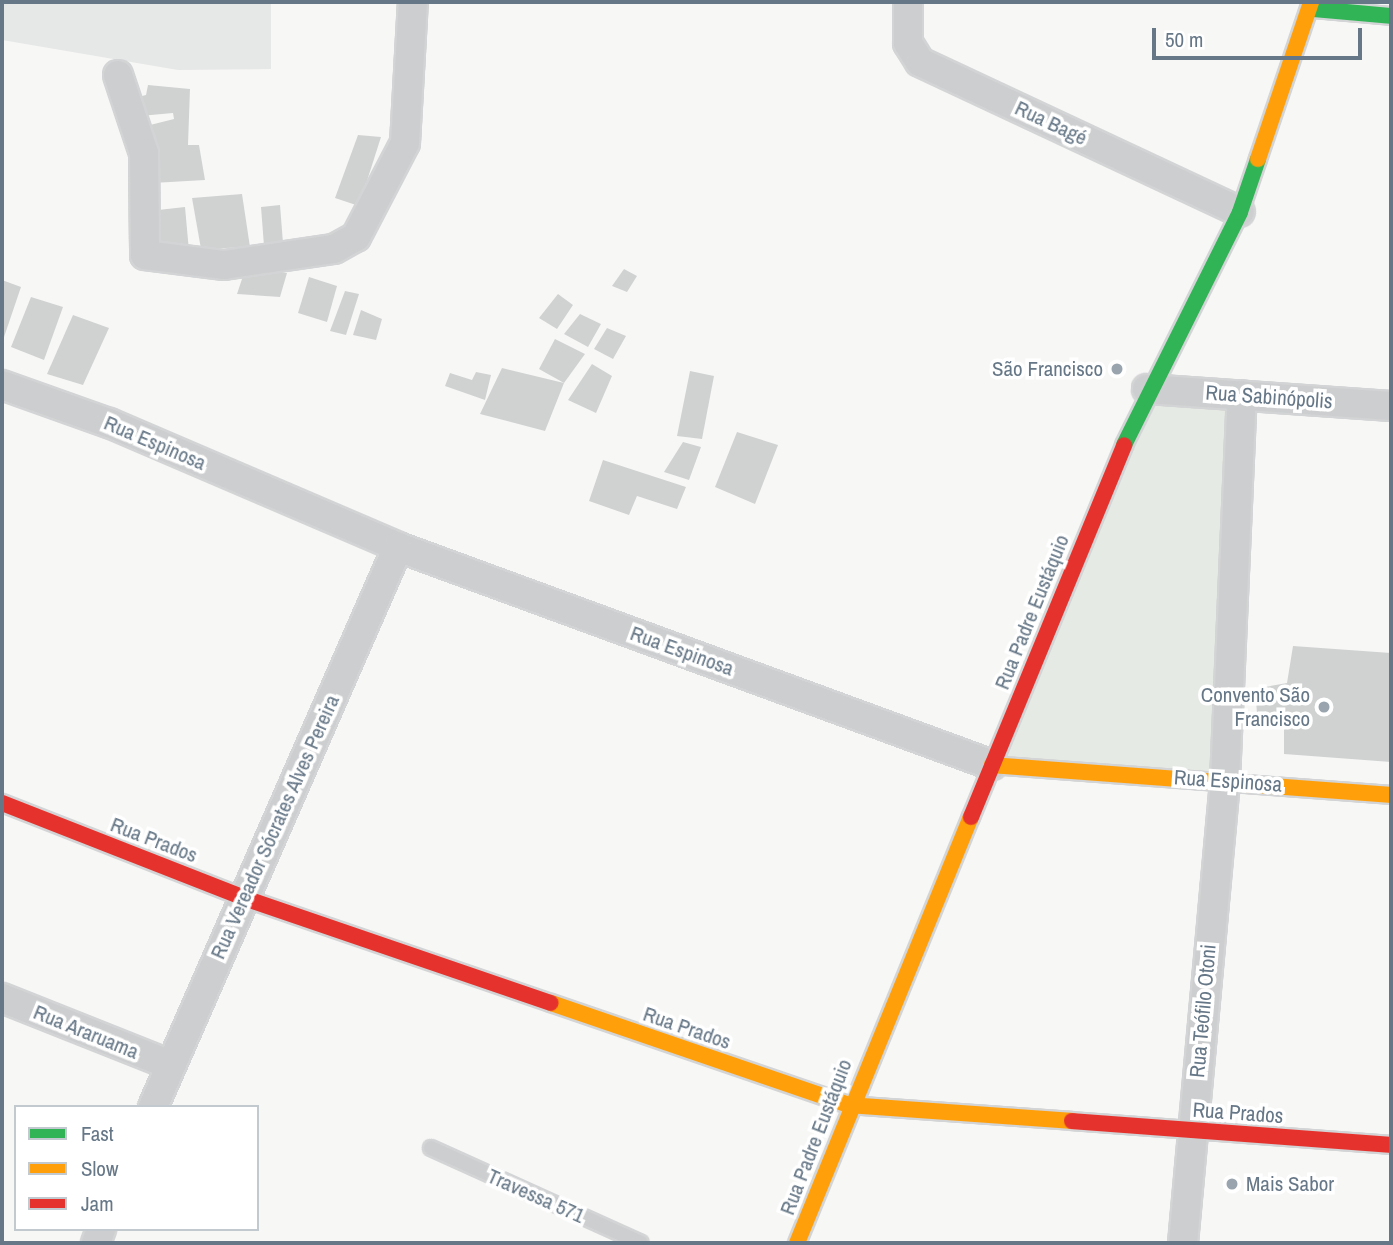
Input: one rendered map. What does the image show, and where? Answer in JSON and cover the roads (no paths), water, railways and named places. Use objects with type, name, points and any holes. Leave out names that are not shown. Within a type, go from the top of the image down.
[{"type":"street","points":[[118,75],[144,153],[145,255],[224,265],[334,248],[356,237],[405,143],[413,2]]},
{"type":"street","name":"Rua Bagé","points":[[908,2],[908,43],[920,62],[1240,212]]},
{"type":"street","points":[[1317,4],[1391,16]]},
{"type":"street","name":"Rua Padre Eustáquio","points":[[797,1243],[849,1105],[1147,389],[1240,212],[1317,4]]},
{"type":"street","name":"Rua Espinosa","points":[[2,385],[109,423],[398,547],[992,765],[1225,780],[1391,795]]},
{"type":"street","name":"Rua Sabinópolis","points":[[1147,389],[1391,405]]},
{"type":"street","name":"Rua Teófilo Otoni","points":[[1183,1243],[1225,780],[1242,395]]},
{"type":"street","name":"Rua Vereador Sócrates Alves Pereira","points":[[154,1105],[398,547]]},
{"type":"street","name":"Rua Prados","points":[[2,803],[244,898],[849,1105],[1391,1145]]},
{"type":"street","name":"Rua Araruama","points":[[2,998],[170,1065]]},
{"type":"lane","name":"Travessa 571","points":[[431,1148],[641,1243]]},
{"type":"place","name":"São Francisco","points":[[1117,369]]},
{"type":"place","name":"Convento São Francisco","points":[[1324,707]]},
{"type":"place","name":"Mais Sabor","points":[[1232,1184]]}]
